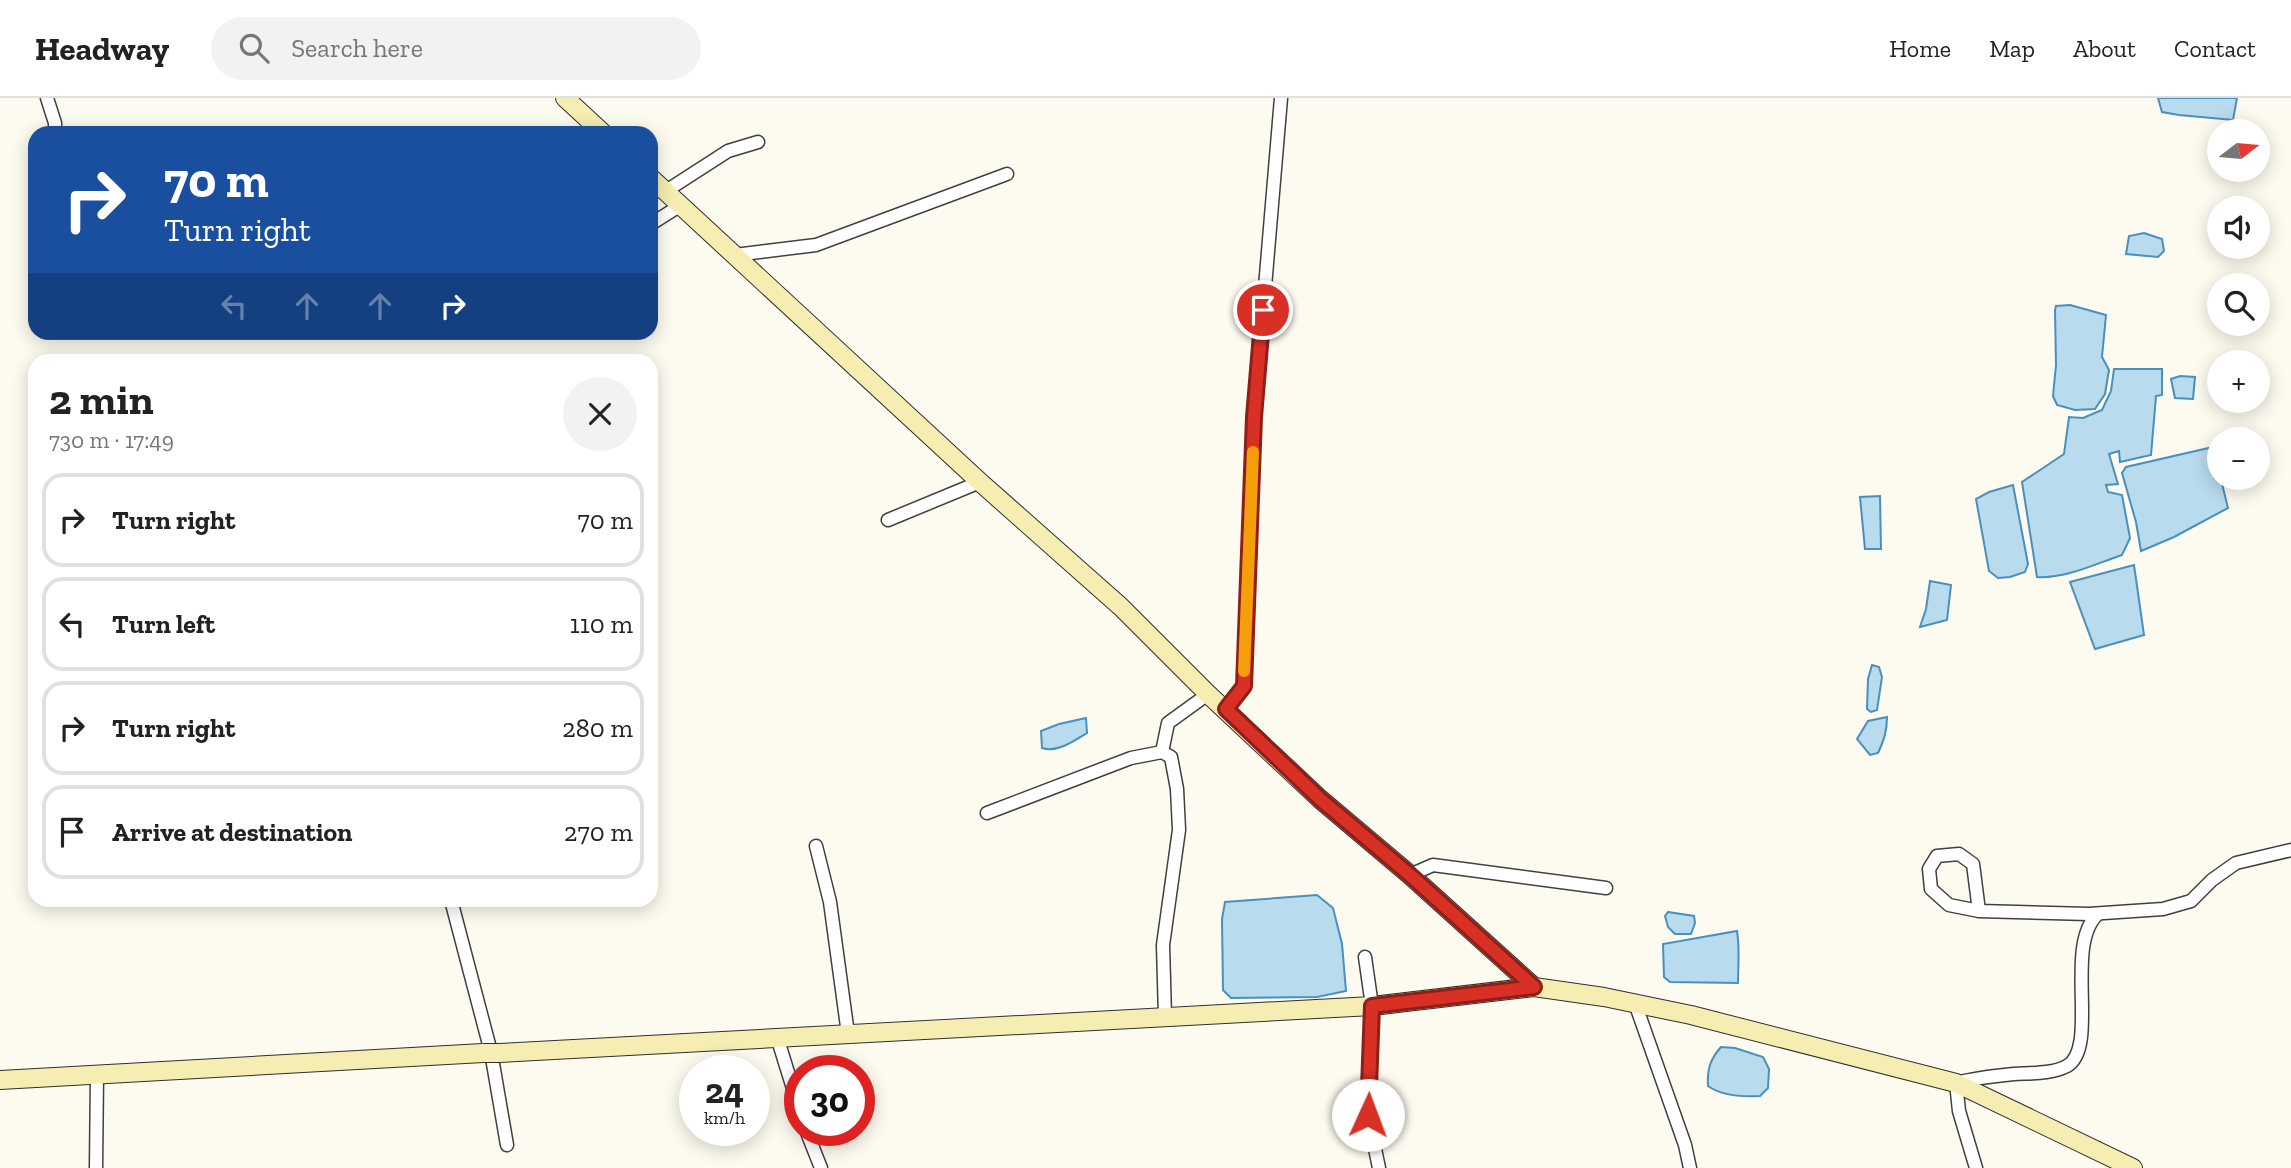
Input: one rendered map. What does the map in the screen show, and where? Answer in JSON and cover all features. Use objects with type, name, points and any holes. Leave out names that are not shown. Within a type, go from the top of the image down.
[{"type":"main road","points":[[565,98],[595,126]]},
{"type":"main road","points":[[658,184],[980,482],[1121,607],[1208,694],[1320,799],[1410,875],[1534,987]]},
{"type":"main road","points":[[0,1080],[1372,1006],[1534,987],[1691,1015],[1955,1083],[2133,1168]]},
{"type":"street","points":[[47,98],[55,126]]},
{"type":"street","points":[[1226,709],[1244,686],[1254,417],[1281,98]]},
{"type":"street","points":[[666,191],[728,151],[758,142]]},
{"type":"street","points":[[735,255],[816,245],[1007,174]]},
{"type":"street","points":[[658,220],[681,205]]},
{"type":"street","points":[[888,520],[980,482]]},
{"type":"street","points":[[1162,752],[1168,723],[1208,694]]},
{"type":"street","points":[[988,813],[1131,758],[1162,752],[1171,757],[1180,830],[1163,945],[1164,1017]]},
{"type":"street","points":[[816,846],[830,902],[848,1034]]},
{"type":"street","points":[[1979,911],[1973,864],[1959,854],[1937,856],[1929,869],[1931,888],[1949,905],[1979,911],[2098,914],[2163,909],[2191,901],[2212,880],[2236,863],[2291,850]]},
{"type":"street","points":[[1410,875],[1433,865],[1606,888]]},
{"type":"street","points":[[453,907],[491,1052],[507,1145]]},
{"type":"street","points":[[1976,1168],[1959,1111],[1955,1083],[1975,1078],[2046,1072],[2067,1065],[2076,1057],[2080,1045],[2080,966],[2089,922],[2098,914]]},
{"type":"street","points":[[1366,957],[1372,1006],[1368,1115],[1379,1168]]},
{"type":"street","points":[[1635,1003],[1685,1145],[1690,1168]]},
{"type":"street","points":[[778,1037],[784,1057]]},
{"type":"street","points":[[96,1168],[97,1074]]},
{"type":"street","points":[[812,1146],[821,1168]]},
{"type":"water","points":[[2158,98],[2237,98],[2233,119],[2162,112]]},
{"type":"water","points":[[2144,233],[2162,239],[2164,251],[2158,257],[2126,254],[2129,236]]},
{"type":"water","points":[[2070,305],[2106,315],[2102,357],[2109,370],[2105,394],[2095,409],[2075,410],[2057,405],[2053,396],[2056,365],[2055,310],[2056,306]]},
{"type":"water","points":[[2114,369],[2162,369],[2162,395],[2156,396],[2151,455],[2120,462],[2119,451],[2109,454],[2118,484],[2106,485],[2108,492],[2122,495],[2130,538],[2122,555],[2069,573],[2037,577],[2022,482],[2064,454],[2069,417],[2083,418],[2102,410],[2111,391]]},
{"type":"water","points":[[2180,376],[2195,377],[2193,399],[2175,398],[2171,379]]},
{"type":"water","points":[[2207,448],[2207,490],[2224,490],[2228,508],[2141,551],[2122,473],[2126,467]]},
{"type":"water","points":[[2013,485],[2028,564],[2025,572],[1998,578],[1989,571],[1976,499]]},
{"type":"water","points":[[1880,496],[1881,549],[1865,549],[1860,497]]},
{"type":"water","points":[[2134,565],[2144,635],[2095,649],[2070,582]]},
{"type":"water","points":[[1930,581],[1951,585],[1947,620],[1920,627],[1926,609]]},
{"type":"water","points":[[1872,665],[1879,667],[1882,677],[1877,710],[1871,712],[1867,709],[1868,679]]},
{"type":"water","points":[[1887,717],[1886,731],[1878,753],[1870,755],[1857,739],[1868,721]]},
{"type":"water","points":[[1086,718],[1087,733],[1059,748],[1042,748],[1041,731]]},
{"type":"water","points":[[1317,895],[1333,908],[1342,944],[1346,991],[1317,997],[1231,998],[1223,990],[1222,919],[1225,902]]},
{"type":"water","points":[[1668,912],[1694,916],[1695,923],[1691,934],[1675,934],[1668,927],[1665,916]]},
{"type":"water","points":[[1737,931],[1738,983],[1670,982],[1664,977],[1663,944]]},
{"type":"water","points":[[1721,1047],[1735,1048],[1763,1057],[1769,1069],[1768,1088],[1760,1096],[1733,1095],[1708,1086],[1710,1065]]},
{"type":"slow traffic","points":[[1244,671],[1253,452]]},
{"type":"route","points":[[1263,310],[1254,417],[1244,686],[1226,709],[1320,799],[1410,875],[1534,987],[1372,1006],[1368,1115]]}]
